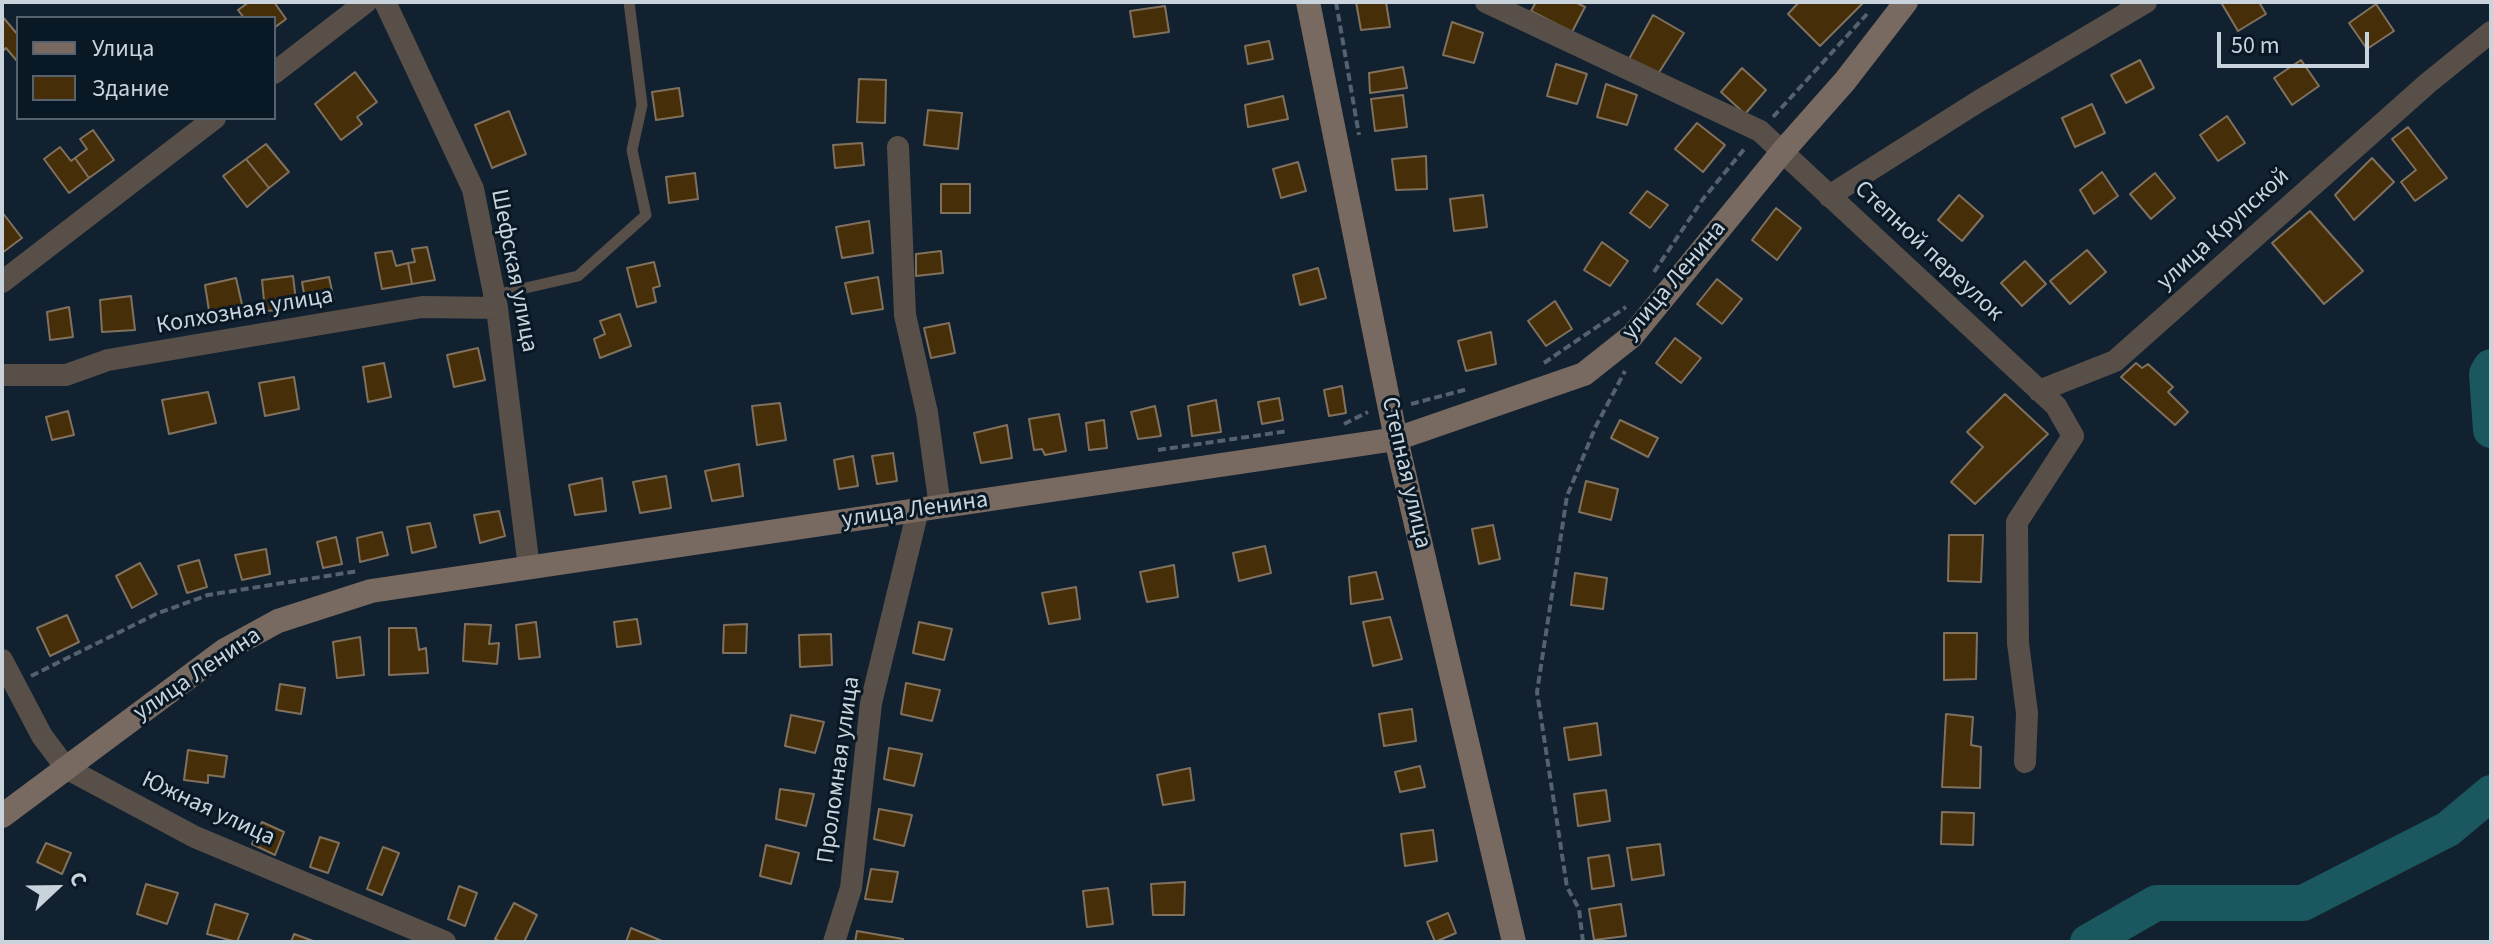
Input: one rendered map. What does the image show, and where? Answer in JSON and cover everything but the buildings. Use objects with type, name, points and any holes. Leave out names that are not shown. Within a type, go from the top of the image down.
[{"type":"street","points":[[276,71],[366,2]]},
{"type":"street","name":"Шефская улица","points":[[385,2],[473,189],[496,301],[529,568]]},
{"type":"street","name":"Степная улица","points":[[1308,2],[1396,439],[1514,942]]},
{"type":"street","points":[[1486,2],[1760,131],[1783,151]]},
{"type":"street","name":"улица Ленина","points":[[2,816],[225,650],[278,621],[371,591],[1396,439],[1584,374],[1632,336],[1783,151],[1845,81],[1906,2]]},
{"type":"street","points":[[1829,196],[2146,2]]},
{"type":"street","name":"улица Крупской","points":[[2039,391],[2115,361],[2428,83],[2491,32]]},
{"type":"street","points":[[2,282],[212,120]]},
{"type":"street","name":"Проломная улица","points":[[834,942],[851,888],[871,703],[929,508],[927,413],[905,315],[898,147]]},
{"type":"street","name":"Степной переулок","points":[[1783,151],[2056,406],[2073,436],[2017,522],[2018,643],[2027,713],[2025,762]]},
{"type":"street","name":"Колхозная улица","points":[[2,375],[66,375],[108,360],[422,307],[496,301]]},
{"type":"street","name":"Южная улица","points":[[2,660],[42,736],[66,768],[195,837],[445,942]]},
{"type":"lane","points":[[496,301],[578,276],[646,215],[632,150],[642,105],[629,2]]},
{"type":"path","points":[[1651,276],[1703,199],[1760,131],[1867,14]]},
{"type":"path","points":[[1535,366],[1633,302]]},
{"type":"path","points":[[1583,942],[1579,909],[1567,887],[1537,692],[1567,496],[1596,426],[1625,371]]},
{"type":"path","points":[[1343,425],[1388,402],[1412,405],[1469,388]]},
{"type":"path","points":[[1148,452],[1298,430]]},
{"type":"path","points":[[15,684],[156,614],[208,595],[360,570]]},
{"type":"waterway","points":[[2491,367],[2487,374],[2491,430]]},
{"type":"waterway","points":[[2088,942],[2156,903],[2303,903],[2448,829],[2491,793]]}]
